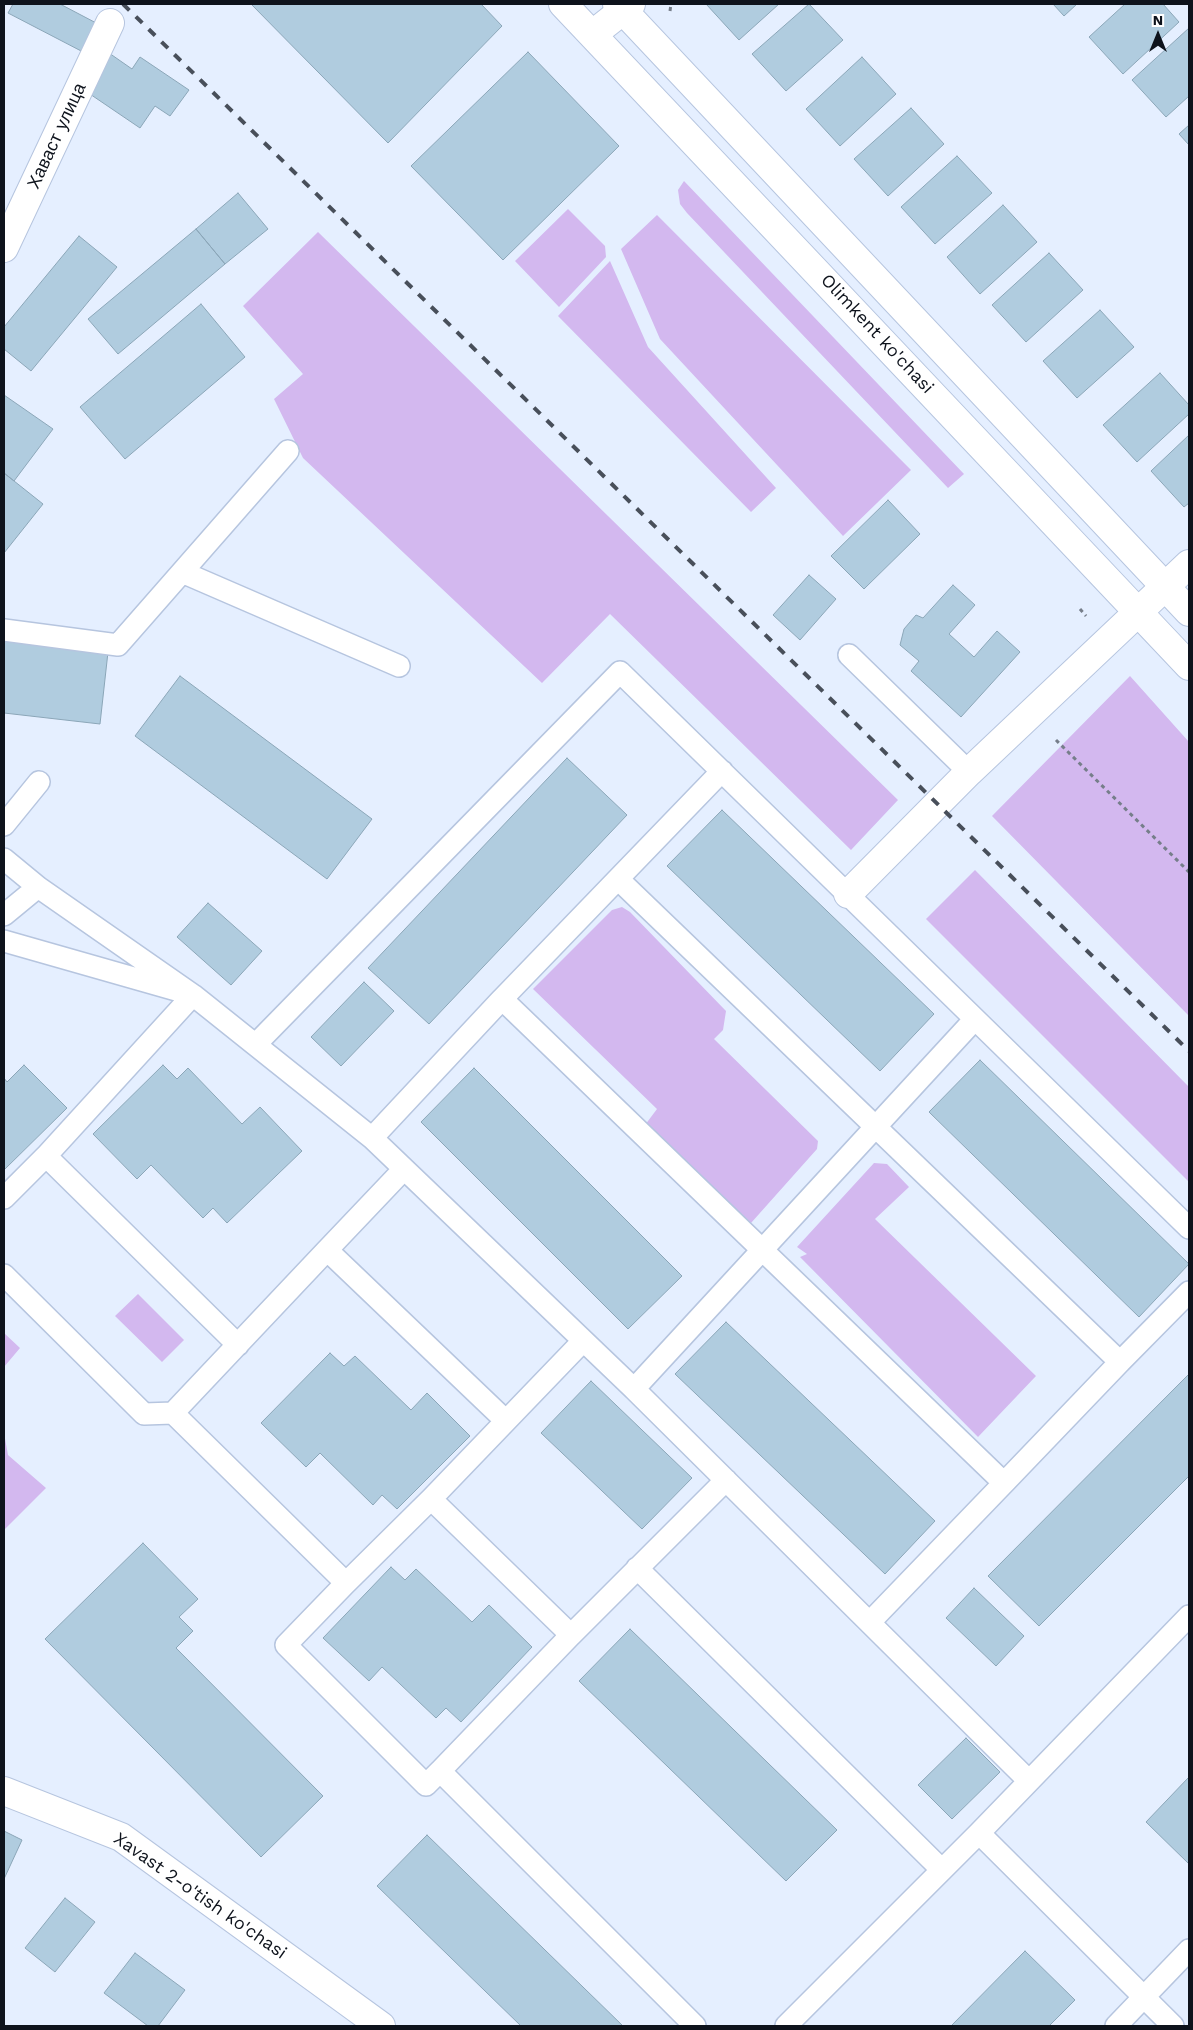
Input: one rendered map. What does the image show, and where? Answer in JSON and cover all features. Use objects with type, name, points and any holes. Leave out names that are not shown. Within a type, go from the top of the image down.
[{"type":"main road","name":"Olimkent ko'chasi","points":[[563,4],[1189,666]]},
{"type":"main road","name":"Olimkent ko'chasi","points":[[624,6],[1189,612]]},
{"type":"main road","points":[[593,34],[624,6]]},
{"type":"main road","name":"Хаваст улица","points":[[4,248],[110,23]]},
{"type":"main road","points":[[848,894],[969,772],[1189,564]]},
{"type":"main road","name":"Xavast 2-o'tish ko'chasi","points":[[4,1791],[121,1837],[381,2026]]},
{"type":"lane","points":[[4,630],[118,645],[288,452]]},
{"type":"lane","points":[[182,572],[399,666]]},
{"type":"lane","points":[[848,655],[969,772]]},
{"type":"lane","points":[[256,1044],[620,672],[1189,1228]]},
{"type":"lane","points":[[372,1138],[502,999],[722,771]]},
{"type":"lane","points":[[4,825],[39,782]]},
{"type":"lane","points":[[4,859],[38,887],[193,995],[372,1138],[634,1389],[1029,1781]]},
{"type":"lane","points":[[618,880],[1120,1362]]},
{"type":"lane","points":[[4,915],[38,887]]},
{"type":"lane","points":[[4,941],[193,995]]},
{"type":"lane","points":[[4,1198],[46,1156],[193,995]]},
{"type":"lane","points":[[502,999],[1004,1483]]},
{"type":"lane","points":[[634,1389],[975,1019]]},
{"type":"lane","points":[[46,1156],[238,1345]]},
{"type":"lane","points":[[4,1275],[144,1414],[173,1413],[404,1169]]},
{"type":"lane","points":[[328,1250],[506,1421]]},
{"type":"lane","points":[[870,1622],[1189,1292]]},
{"type":"lane","points":[[583,1341],[431,1499],[286,1645],[426,1786],[571,1635],[726,1480]]},
{"type":"lane","points":[[173,1413],[346,1583]]},
{"type":"lane","points":[[431,1499],[571,1635]]},
{"type":"lane","points":[[637,1568],[942,1870]]},
{"type":"lane","points":[[786,2026],[979,1833],[1189,1616]]},
{"type":"lane","points":[[440,1770],[695,2026]]},
{"type":"lane","points":[[979,1833],[1172,2026]]},
{"type":"lane","points":[[1116,2026],[1189,1950]]},
{"type":"path","points":[[1056,740],[1189,872]]},
{"type":"shaded area","points":[[684,181],[964,474],[948,488],[687,213],[680,204],[678,190]]},
{"type":"shaded area","points":[[568,209],[605,246],[606,257],[559,307],[515,261]]},
{"type":"shaded area","points":[[657,215],[911,470],[843,536],[660,339],[621,249]]},
{"type":"shaded area","points":[[318,232],[898,800],[851,850],[610,614],[542,683],[303,458],[274,399],[303,374],[243,306]]},
{"type":"shaded area","points":[[610,261],[648,347],[776,488],[751,512],[558,316]]},
{"type":"shaded area","points":[[1130,676],[1189,742],[1189,1016],[992,816]]},
{"type":"shaded area","points":[[975,870],[1189,1087],[1189,1182],[926,919]]},
{"type":"shaded area","points":[[622,907],[630,912],[726,1011],[723,1030],[714,1039],[818,1141],[817,1149],[751,1223],[645,1125],[657,1109],[533,989],[612,910]]},
{"type":"shaded area","points":[[874,1163],[887,1164],[909,1187],[875,1219],[1036,1376],[978,1437],[800,1257],[807,1254],[797,1247]]},
{"type":"shaded area","points":[[138,1294],[184,1340],[162,1362],[115,1316]]},
{"type":"shaded area","points":[[4,1333],[20,1348],[4,1367]]},
{"type":"shaded area","points":[[4,1433],[8,1455],[46,1488],[4,1530]]},
{"type":"building","points":[[13,4],[60,4],[100,25],[85,53],[8,13]]},
{"type":"building","points":[[251,4],[481,4],[502,26],[388,143]]},
{"type":"building","points":[[706,4],[779,4],[739,40]]},
{"type":"building","points":[[809,4],[843,40],[786,91],[752,54]]},
{"type":"building","points":[[1053,4],[1077,4],[1064,16]]},
{"type":"building","points":[[1125,4],[1163,4],[1179,22],[1123,74],[1089,37]]},
{"type":"building","points":[[1189,28],[1189,96],[1166,117],[1132,80]]},
{"type":"building","points":[[528,52],[619,146],[503,260],[411,166]]},
{"type":"building","points":[[109,53],[132,69],[140,57],[189,90],[170,116],[155,106],[140,128],[84,90]]},
{"type":"building","points":[[862,57],[896,94],[840,146],[806,109]]},
{"type":"building","points":[[911,108],[944,144],[888,196],[854,159]]},
{"type":"building","points":[[1189,125],[1189,145],[1179,134]]},
{"type":"building","points":[[957,156],[992,193],[935,244],[901,207]]},
{"type":"building","points":[[238,193],[268,229],[225,264],[196,229]]},
{"type":"building","points":[[1003,205],[1037,242],[980,294],[947,257]]},
{"type":"building","points":[[196,229],[225,264],[118,354],[88,319]]},
{"type":"building","points":[[79,236],[117,267],[31,371],[4,349],[4,327]]},
{"type":"building","points":[[1049,253],[1083,290],[1026,342],[992,305]]},
{"type":"building","points":[[201,304],[245,357],[125,459],[80,407]]},
{"type":"building","points":[[1100,310],[1134,347],[1077,398],[1043,361]]},
{"type":"building","points":[[1160,373],[1189,405],[1189,414],[1137,462],[1103,425]]},
{"type":"building","points":[[4,395],[53,429],[14,481],[4,473]]},
{"type":"building","points":[[1189,435],[1189,503],[1184,507],[1151,471]]},
{"type":"building","points":[[4,473],[43,504],[4,553]]},
{"type":"building","points":[[888,500],[920,534],[864,589],[831,556]]},
{"type":"building","points":[[809,575],[836,599],[800,640],[773,615]]},
{"type":"building","points":[[953,585],[975,605],[949,634],[974,657],[997,631],[1020,652],[961,717],[911,671],[919,661],[900,645],[904,629],[916,615],[923,618]]},
{"type":"building","points":[[4,639],[108,652],[100,724],[4,713]]},
{"type":"building","points":[[180,676],[372,819],[327,879],[135,736]]},
{"type":"building","points":[[567,758],[627,815],[429,1024],[368,968]]},
{"type":"building","points":[[722,810],[934,1014],[880,1071],[667,866]]},
{"type":"building","points":[[208,903],[262,951],[231,985],[177,937]]},
{"type":"building","points":[[364,982],[394,1011],[341,1066],[311,1037]]},
{"type":"building","points":[[980,1060],[1189,1264],[1139,1317],[929,1112]]},
{"type":"building","points":[[24,1065],[67,1108],[4,1170],[4,1078],[7,1082]]},
{"type":"building","points":[[163,1065],[177,1079],[188,1068],[242,1124],[260,1107],[302,1151],[227,1223],[213,1208],[203,1218],[151,1165],[137,1179],[93,1134]]},
{"type":"building","points":[[474,1068],[682,1276],[628,1329],[421,1122]]},
{"type":"building","points":[[726,1322],[935,1521],[885,1574],[675,1374]]},
{"type":"building","points":[[330,1353],[344,1366],[355,1356],[411,1410],[427,1393],[470,1436],[397,1509],[382,1495],[373,1505],[320,1453],[306,1467],[261,1423]]},
{"type":"building","points":[[1189,1374],[1189,1476],[1039,1626],[988,1576]]},
{"type":"building","points":[[591,1381],[692,1478],[642,1529],[541,1433]]},
{"type":"building","points":[[143,1543],[198,1599],[179,1617],[193,1631],[176,1648],[323,1796],[261,1857],[45,1639]]},
{"type":"building","points":[[391,1567],[405,1580],[416,1569],[472,1622],[489,1605],[532,1647],[461,1722],[446,1708],[436,1718],[382,1667],[369,1681],[323,1638]]},
{"type":"building","points":[[974,1588],[1024,1636],[996,1666],[946,1618]]},
{"type":"building","points":[[630,1629],[837,1830],[786,1881],[579,1681]]},
{"type":"building","points":[[966,1738],[1000,1772],[952,1819],[918,1785]]},
{"type":"building","points":[[1189,1777],[1189,1864],[1146,1822]]},
{"type":"building","points":[[4,1831],[22,1840],[4,1879]]},
{"type":"building","points":[[427,1835],[623,2026],[521,2026],[377,1886]]},
{"type":"building","points":[[65,1898],[95,1922],[55,1972],[25,1948]]},
{"type":"building","points":[[1025,1951],[1075,2000],[1049,2026],[951,2026]]},
{"type":"building","points":[[135,1953],[185,1990],[158,2026],[148,2026],[104,1993]]},
{"type":"railway","points":[[123,4],[1189,1051]]}]
